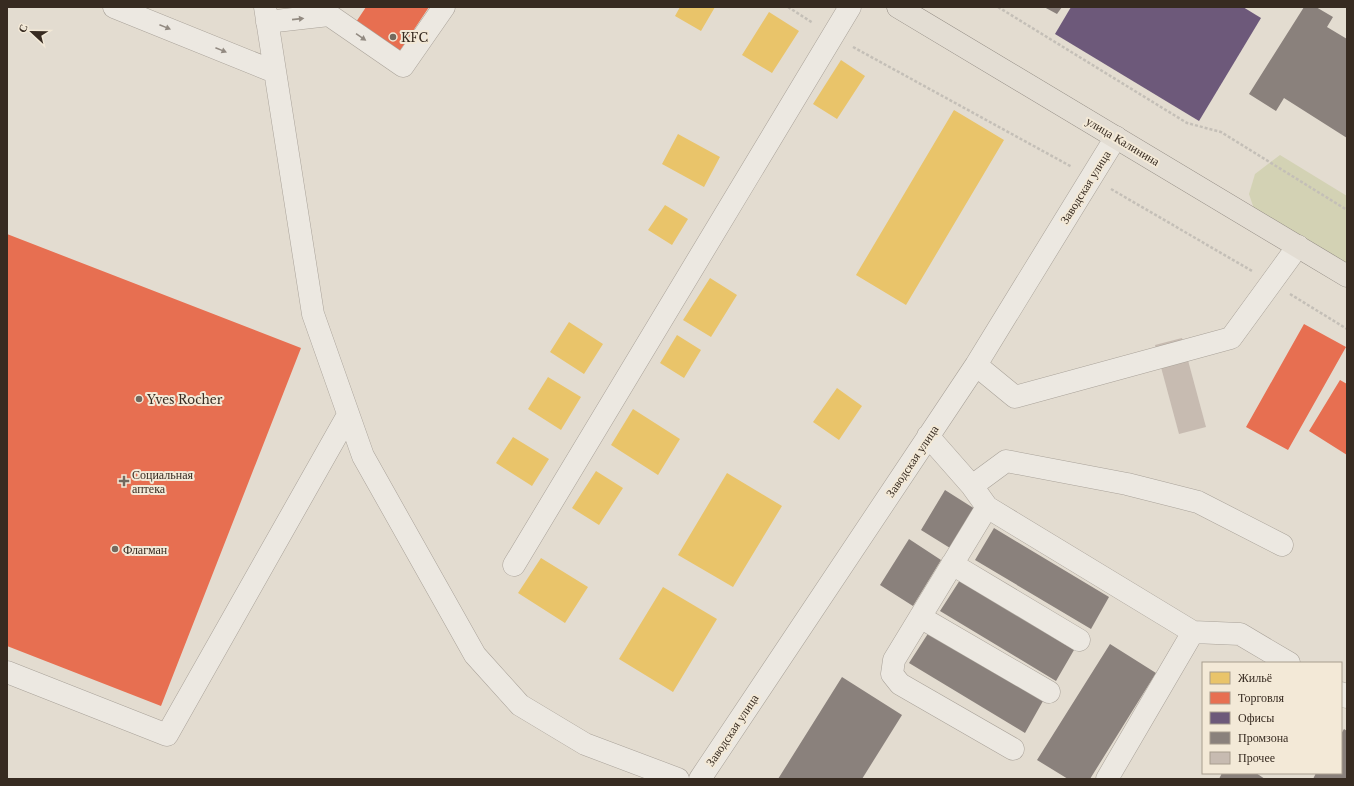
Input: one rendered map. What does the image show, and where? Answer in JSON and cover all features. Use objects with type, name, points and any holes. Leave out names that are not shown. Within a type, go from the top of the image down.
[{"type":"main road","name":"улица Калинина","points":[[898,7],[1347,276]]},
{"type":"street","points":[[114,7],[275,72]]},
{"type":"street","points":[[444,7],[403,66],[332,11],[266,15],[313,314],[363,456],[475,655],[520,705],[585,744],[678,779]]},
{"type":"street","points":[[514,565],[850,7]]},
{"type":"street","name":"Заводская улица","points":[[700,779],[976,365],[1116,137]]},
{"type":"street","points":[[976,365],[1015,397],[1231,338],[1298,246]]},
{"type":"street","points":[[7,672],[167,735],[348,415]]},
{"type":"street","points":[[928,436],[972,486],[987,507],[1193,632],[1240,634],[1287,662]]},
{"type":"street","points":[[972,486],[1006,461],[1120,483],[1198,502],[1282,545]]},
{"type":"street","points":[[987,507],[894,660],[892,674],[900,684],[1013,749]]},
{"type":"street","points":[[952,564],[1079,640]]},
{"type":"street","points":[[920,616],[1049,692]]},
{"type":"street","points":[[1107,779],[1193,632]]},
{"type":"path","points":[[998,7],[1186,123],[1221,132],[1347,210]]},
{"type":"green space","points":[[1280,155],[1347,196],[1347,268],[1255,212],[1249,194],[1255,174]]},
{"type":"building: Жильё","points":[[680,7],[715,7],[701,31],[675,16]]},
{"type":"building: Жильё","points":[[769,12],[799,31],[772,73],[742,55]]},
{"type":"building: Жильё","points":[[841,60],[865,76],[837,119],[813,104]]},
{"type":"building: Жильё","points":[[954,110],[1004,140],[906,305],[856,275]]},
{"type":"building: Жильё","points":[[678,134],[720,157],[704,187],[662,164]]},
{"type":"building: Жильё","points":[[665,205],[688,219],[672,245],[648,230]]},
{"type":"building: Жильё","points":[[710,278],[737,295],[711,337],[683,320]]},
{"type":"building: Жильё","points":[[569,322],[603,344],[584,374],[550,352]]},
{"type":"building: Жильё","points":[[677,335],[701,350],[684,378],[660,363]]},
{"type":"building: Жильё","points":[[548,377],[581,397],[561,430],[528,409]]},
{"type":"building: Жильё","points":[[837,388],[862,406],[839,440],[813,422]]},
{"type":"building: Жильё","points":[[633,409],[680,439],[658,475],[611,445]]},
{"type":"building: Жильё","points":[[513,437],[549,459],[532,486],[496,463]]},
{"type":"building: Жильё","points":[[596,471],[623,488],[599,525],[572,508]]},
{"type":"building: Жильё","points":[[727,473],[782,506],[733,587],[678,555]]},
{"type":"building: Жильё","points":[[541,558],[588,587],[565,623],[518,593]]},
{"type":"building: Жильё","points":[[663,587],[717,619],[673,692],[619,659]]},
{"type":"building: Торговля","name":"KFC","points":[[366,7],[429,7],[399,52],[356,22]]},
{"type":"building: Торговля","name":"Флагман","points":[[7,234],[301,348],[161,706],[7,646]]},
{"type":"building: Торговля","points":[[1304,324],[1346,347],[1288,450],[1246,427]]},
{"type":"building: Торговля","points":[[1340,380],[1347,384],[1347,455],[1309,431]]},
{"type":"building: Офисы","points":[[1071,7],[1243,7],[1261,18],[1199,121],[1055,34]]},
{"type":"building: Промзона","points":[[1044,7],[1062,7],[1057,14]]},
{"type":"building: Промзона","points":[[1304,7],[1316,7],[1333,17],[1327,27],[1347,39],[1347,138],[1284,98],[1276,111],[1249,94]]},
{"type":"building: Промзона","points":[[945,490],[975,509],[950,548],[921,530]]},
{"type":"building: Промзона","points":[[994,528],[1109,597],[1091,629],[975,560]]},
{"type":"building: Промзона","points":[[909,539],[941,560],[913,606],[880,585]]},
{"type":"building: Промзона","points":[[960,580],[1074,650],[1056,681],[940,611]]},
{"type":"building: Промзона","points":[[929,632],[1043,701],[1025,733],[909,663]]},
{"type":"building: Промзона","points":[[1110,644],[1156,673],[1090,779],[1068,779],[1037,760]]},
{"type":"building: Промзона","points":[[842,677],[902,715],[862,779],[778,779]]},
{"type":"building: Промзона","points":[[1344,729],[1347,731],[1347,779],[1313,779],[1316,774],[1342,774],[1342,732]]},
{"type":"building: Промзона","points":[[1222,774],[1258,774],[1265,779],[1219,779]]},
{"type":"building: Прочее","points":[[1182,338],[1206,427],[1179,434],[1155,345]]},
{"type":"place","name":"KFC","points":[[393,37]]},
{"type":"place","name":"Yves Rocher","points":[[139,399]]},
{"type":"place","name":"Социальная аптека","points":[[124,481]]},
{"type":"place","name":"Флагман","points":[[115,549]]}]
